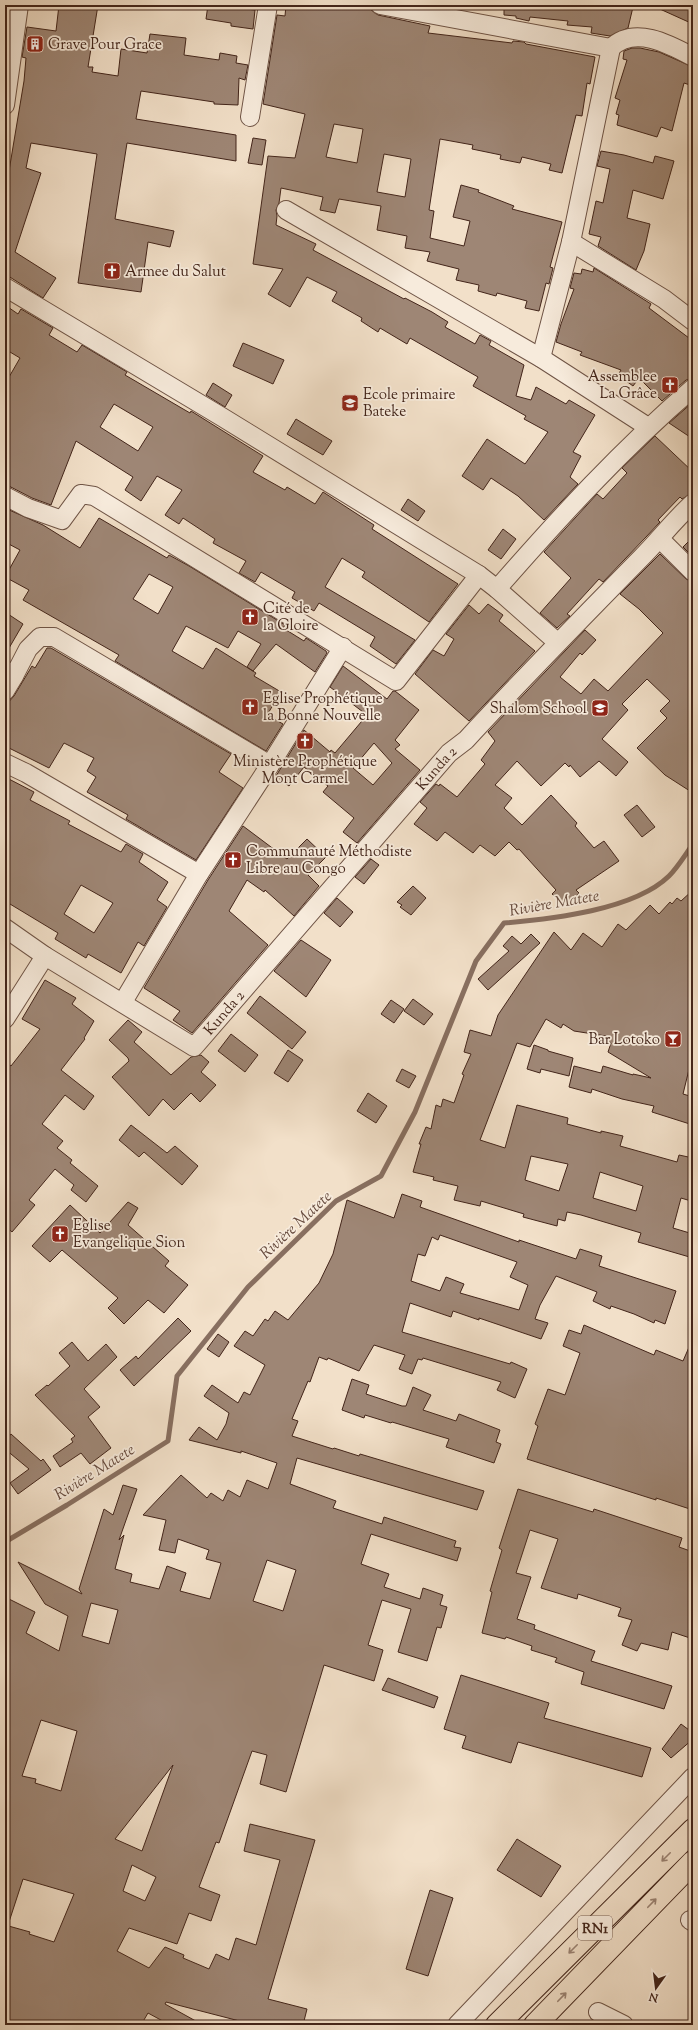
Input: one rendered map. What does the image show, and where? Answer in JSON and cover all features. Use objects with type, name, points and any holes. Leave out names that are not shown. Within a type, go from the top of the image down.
[{"type":"highway","name":"RN1","points":[[497,2025],[693,1830]]},
{"type":"highway","name":"RN1","points":[[535,2025],[693,1862]]},
{"type":"street","points":[[5,105],[19,5]]},
{"type":"street","points":[[250,117],[268,5]]},
{"type":"street","points":[[380,5],[611,48]]},
{"type":"street","points":[[541,358],[571,242],[611,48],[617,42],[645,37],[670,44],[693,57]]},
{"type":"street","points":[[286,210],[541,358],[648,426]]},
{"type":"street","points":[[571,242],[664,299],[693,321]]},
{"type":"street","points":[[5,287],[229,421],[479,575],[558,642]]},
{"type":"street","points":[[497,589],[569,507],[648,426],[693,388]]},
{"type":"street","points":[[5,496],[28,508],[62,520],[81,494],[94,496],[343,647],[396,681],[479,575]]},
{"type":"street","name":"Kunda 2","points":[[123,1002],[194,1047],[449,753],[466,740],[558,642],[660,539],[681,514],[693,503]]},
{"type":"street","points":[[660,539],[693,572]]},
{"type":"street","points":[[5,691],[10,673],[28,649],[40,637],[54,637],[270,765]]},
{"type":"street","points":[[5,928],[45,956],[123,1002],[199,874],[270,765],[343,647]]},
{"type":"street","points":[[5,763],[26,773],[199,874]]},
{"type":"street","points":[[5,1019],[45,956]]},
{"type":"street","points":[[457,2025],[693,1777]]},
{"type":"street","points":[[598,2012],[624,2025]]},
{"type":"building","points":[[59,5],[98,5],[88,67],[93,67],[92,72],[118,76],[121,49],[147,53],[150,34],[186,38],[184,55],[219,60],[220,53],[237,56],[236,63],[248,65],[245,80],[239,78],[238,105],[214,104],[214,102],[141,91],[136,119],[236,135],[236,161],[127,143],[115,219],[174,231],[170,247],[148,242],[141,292],[78,283],[97,154],[31,143],[26,168],[41,173],[15,252],[56,278],[43,298],[5,274],[5,184],[9,171],[24,81],[26,58],[22,57],[27,27],[56,31]]},
{"type":"building","points":[[208,5],[255,10],[253,29],[231,26],[231,23],[206,19]]},
{"type":"building","points":[[286,5],[355,5],[355,7],[370,9],[378,15],[430,26],[428,33],[512,43],[513,41],[524,42],[526,44],[595,57],[590,84],[587,83],[582,116],[576,115],[562,173],[549,170],[551,164],[522,157],[520,163],[500,159],[501,155],[472,149],[473,145],[440,139],[429,210],[434,211],[430,238],[464,246],[470,221],[453,217],[461,185],[479,190],[478,192],[514,206],[512,209],[562,222],[550,267],[553,268],[549,284],[546,283],[539,311],[525,308],[527,301],[497,293],[496,296],[478,291],[479,285],[456,280],[459,269],[427,261],[430,252],[405,248],[407,236],[377,230],[381,206],[339,199],[335,213],[320,210],[323,197],[281,188],[279,203],[276,210],[276,225],[316,244],[313,250],[404,299],[405,298],[432,312],[448,322],[445,327],[475,344],[480,335],[491,341],[489,345],[524,365],[516,396],[531,400],[536,387],[566,404],[569,400],[595,415],[573,452],[581,456],[570,477],[578,484],[544,520],[518,496],[491,478],[483,490],[462,476],[487,439],[525,464],[548,432],[524,419],[526,416],[473,386],[478,377],[410,338],[407,344],[380,328],[378,332],[361,321],[362,318],[332,301],[337,292],[307,277],[290,307],[268,294],[283,269],[253,264],[268,156],[295,158],[305,114],[263,104],[277,15],[285,16]],"holes":[[[334,124],[363,129],[357,163],[326,157]],[[384,154],[411,159],[405,197],[377,192]]]},
{"type":"building","points":[[504,5],[625,5],[633,7],[628,28],[610,36],[591,33],[592,27],[567,25],[568,21],[530,17],[529,21],[516,18],[516,16],[504,15]]},
{"type":"building","points":[[651,5],[693,5],[693,24]]},
{"type":"building","points":[[632,48],[659,52],[693,67],[693,86],[684,83],[672,131],[661,127],[657,137],[617,125],[619,115],[616,114],[620,100],[615,98],[627,60],[623,59],[624,51]]},
{"type":"building","points":[[253,138],[266,140],[262,165],[248,163]]},
{"type":"building","points":[[601,151],[624,155],[653,163],[655,156],[674,161],[663,199],[633,190],[627,218],[650,224],[644,251],[636,270],[598,246],[601,237],[589,234],[596,201],[603,203],[610,169],[597,166]]},
{"type":"building","points":[[594,268],[651,304],[649,308],[693,341],[693,378],[686,380],[662,401],[639,378],[633,386],[618,375],[621,370],[580,355],[582,352],[556,342],[574,289],[570,288],[574,273],[581,274],[582,269],[593,272]]},
{"type":"building","points":[[5,305],[18,314],[21,309],[53,328],[49,335],[77,352],[82,345],[127,372],[125,375],[190,413],[191,411],[263,456],[253,472],[285,490],[287,487],[315,504],[323,492],[374,525],[372,529],[458,584],[429,622],[362,577],[365,572],[342,558],[325,587],[415,640],[396,664],[370,646],[375,637],[319,603],[314,611],[292,598],[295,592],[261,572],[255,582],[239,573],[246,561],[213,543],[215,539],[183,518],[179,524],[165,515],[182,490],[157,476],[141,501],[125,490],[133,477],[76,441],[51,505],[32,498],[5,484],[5,384],[20,358],[5,349]],"holes":[[[114,404],[153,427],[138,451],[100,427]]]},
{"type":"building","points":[[243,343],[284,360],[273,384],[233,366]]},
{"type":"building","points":[[213,383],[232,395],[225,407],[206,395]]},
{"type":"building","points":[[693,402],[693,439],[669,423]]},
{"type":"building","points":[[296,419],[332,441],[323,455],[287,434]]},
{"type":"building","points":[[655,436],[693,472],[693,493],[682,499],[680,497],[658,520],[660,522],[603,582],[599,579],[567,614],[570,616],[557,628],[540,613],[571,578],[544,552],[597,494],[603,499],[627,473],[622,468]]},
{"type":"building","points":[[408,499],[425,511],[418,521],[401,510]]},
{"type":"building","points":[[7,509],[43,525],[80,548],[99,518],[167,558],[169,555],[189,566],[285,625],[283,628],[304,641],[306,638],[326,651],[327,653],[315,672],[276,644],[253,671],[247,667],[261,644],[238,631],[228,648],[186,626],[172,651],[203,669],[216,648],[256,673],[254,676],[281,692],[267,715],[283,724],[266,751],[115,661],[119,655],[23,600],[29,590],[5,577],[20,550],[5,542],[5,513]],"holes":[[[149,574],[173,587],[158,614],[133,599]]]},
{"type":"building","points":[[503,529],[516,539],[501,559],[488,550]]},
{"type":"building","points":[[693,537],[693,557],[683,547]]},
{"type":"building","points":[[660,554],[686,579],[693,582],[693,793],[665,775],[637,748],[667,718],[660,711],[670,701],[647,679],[622,704],[628,710],[602,739],[628,762],[616,776],[599,761],[580,777],[570,765],[569,767],[565,763],[541,786],[517,761],[495,785],[512,798],[504,808],[522,825],[551,795],[577,823],[575,826],[594,848],[604,841],[619,861],[576,890],[579,893],[566,907],[552,894],[556,890],[519,849],[517,850],[509,842],[495,856],[480,845],[473,853],[445,832],[437,841],[414,824],[427,808],[420,802],[436,784],[439,786],[440,784],[457,797],[485,764],[481,760],[495,741],[488,732],[585,630],[596,640],[582,655],[580,653],[560,677],[581,694],[594,679],[608,691],[663,633],[639,609],[620,594]]},
{"type":"building","points":[[488,604],[503,615],[499,621],[535,651],[469,721],[415,674],[433,650],[444,656],[454,639],[446,634],[469,605],[479,614]]},
{"type":"building","points":[[5,612],[23,624],[5,655]]},
{"type":"building","points":[[47,648],[51,648],[231,754],[219,772],[243,788],[196,860],[126,819],[128,815],[87,792],[96,777],[87,771],[94,758],[64,743],[49,768],[5,746],[5,706],[14,696],[32,666],[35,668]]},
{"type":"building","points":[[343,666],[387,699],[393,691],[395,691],[419,710],[395,740],[400,745],[395,749],[420,770],[357,843],[343,832],[354,818],[323,792],[328,786],[304,767],[289,786],[276,776],[304,730],[330,752],[331,750],[335,753],[367,715],[330,687]],"holes":[[[374,743],[392,763],[373,785],[353,768]]]},
{"type":"building","points":[[5,777],[34,792],[30,800],[70,821],[68,824],[121,852],[126,844],[143,854],[139,862],[168,882],[157,900],[167,907],[144,946],[138,942],[121,973],[88,954],[86,958],[55,939],[58,933],[5,901]],"holes":[[[81,885],[113,903],[94,933],[64,914]]]},
{"type":"building","points":[[637,805],[655,827],[642,837],[624,815]]},
{"type":"building","points":[[243,826],[287,859],[307,839],[326,857],[308,875],[319,886],[294,916],[265,890],[264,892],[247,880],[229,911],[268,945],[192,1033],[173,1020],[180,1011],[144,988],[208,880]]},
{"type":"building","points":[[371,859],[379,865],[364,884],[355,877]]},
{"type":"building","points":[[413,886],[426,898],[411,915],[400,907],[402,905],[397,902]]},
{"type":"building","points":[[693,890],[693,1053],[683,1094],[693,1097],[693,1125],[652,1112],[654,1106],[622,1099],[592,1089],[591,1093],[569,1087],[574,1066],[601,1073],[603,1066],[633,1075],[651,1078],[608,1052],[611,1043],[604,1041],[606,1036],[574,1031],[563,1024],[561,1028],[546,1019],[530,1047],[517,1043],[480,1140],[505,1148],[517,1105],[568,1118],[567,1124],[601,1133],[601,1131],[623,1136],[620,1146],[677,1162],[679,1155],[693,1158],[693,1190],[691,1201],[681,1198],[673,1228],[693,1234],[693,1258],[638,1242],[641,1233],[581,1215],[567,1212],[565,1221],[558,1219],[557,1226],[523,1217],[524,1214],[481,1201],[480,1206],[454,1200],[458,1186],[433,1180],[434,1177],[413,1172],[421,1144],[419,1144],[426,1127],[431,1129],[436,1105],[441,1107],[443,1099],[454,1103],[464,1075],[462,1074],[471,1054],[464,1052],[470,1030],[491,1036],[498,1015],[554,932],[571,950],[583,933],[602,947],[618,924],[626,930],[650,905],[659,914],[670,902],[672,904],[677,898],[681,901]],"holes":[[[531,1156],[568,1164],[559,1191],[525,1180]],[[600,1172],[643,1186],[636,1211],[593,1198]]]},
{"type":"building","points":[[337,898],[353,912],[340,927],[324,913]]},
{"type":"building","points":[[531,934],[540,943],[488,990],[478,979],[509,951],[503,946],[512,936],[521,944]]},
{"type":"building","points":[[301,940],[331,960],[306,997],[274,971]]},
{"type":"building","points":[[45,980],[76,998],[72,1004],[94,1021],[84,1038],[85,1039],[61,1070],[94,1096],[84,1110],[65,1095],[42,1124],[63,1141],[57,1148],[72,1160],[70,1163],[98,1186],[86,1202],[71,1190],[74,1185],[55,1169],[29,1200],[35,1205],[12,1232],[5,1226],[5,1062],[11,1066],[40,1029],[22,1019]]},
{"type":"building","points":[[260,996],[306,1032],[292,1049],[247,1013]]},
{"type":"building","points":[[413,999],[433,1014],[424,1025],[404,1011]]},
{"type":"building","points":[[391,1000],[404,1009],[394,1023],[381,1014]]},
{"type":"building","points":[[128,1020],[142,1032],[134,1042],[171,1075],[191,1057],[201,1055],[209,1062],[201,1072],[216,1085],[200,1102],[191,1093],[174,1110],[163,1099],[149,1116],[112,1077],[129,1061],[128,1058],[109,1040]]},
{"type":"building","points":[[231,1034],[258,1055],[245,1072],[218,1051]]},
{"type":"building","points":[[534,1045],[548,1051],[573,1058],[569,1076],[541,1069],[540,1073],[527,1069]]},
{"type":"building","points":[[288,1050],[303,1060],[288,1082],[274,1073]]},
{"type":"building","points":[[402,1069],[416,1076],[409,1088],[396,1081]]},
{"type":"building","points":[[368,1093],[387,1106],[376,1123],[357,1111]]},
{"type":"building","points":[[131,1125],[167,1153],[175,1146],[198,1166],[182,1185],[144,1152],[139,1157],[119,1140]]},
{"type":"building","points":[[402,1194],[422,1201],[420,1207],[519,1242],[519,1240],[576,1259],[580,1249],[602,1256],[599,1266],[676,1291],[665,1324],[655,1320],[654,1323],[611,1306],[610,1309],[593,1301],[597,1292],[556,1276],[540,1305],[535,1319],[548,1323],[541,1339],[479,1318],[479,1320],[453,1311],[451,1317],[410,1303],[402,1332],[510,1364],[511,1362],[527,1369],[515,1398],[497,1390],[501,1382],[423,1358],[422,1360],[418,1359],[412,1374],[399,1369],[405,1355],[374,1345],[359,1371],[328,1358],[327,1360],[319,1357],[310,1382],[308,1381],[292,1419],[298,1421],[292,1436],[359,1456],[360,1454],[484,1491],[477,1510],[297,1458],[290,1484],[336,1501],[333,1508],[382,1524],[384,1517],[456,1541],[454,1547],[461,1548],[457,1561],[371,1534],[361,1564],[389,1574],[384,1587],[420,1599],[423,1588],[443,1595],[440,1605],[447,1607],[441,1628],[437,1627],[427,1661],[398,1652],[411,1609],[382,1600],[368,1645],[383,1650],[374,1681],[324,1665],[286,1792],[260,1784],[267,1755],[252,1751],[219,1843],[216,1842],[199,1887],[220,1895],[211,1921],[189,1913],[177,1944],[129,1928],[117,1951],[149,1968],[165,1947],[184,1955],[183,1958],[209,1969],[216,1954],[229,1960],[236,1938],[256,1945],[280,1860],[244,1851],[250,1824],[315,1840],[268,1999],[307,2009],[303,2025],[255,2025],[166,2002],[165,2004],[203,2025],[170,2025],[148,2013],[141,2025],[5,2025],[5,1925],[5,1597],[35,1612],[26,1633],[59,1651],[68,1616],[45,1604],[18,1562],[82,1594],[79,1589],[104,1509],[113,1515],[123,1485],[137,1489],[119,1540],[124,1535],[115,1569],[132,1574],[130,1582],[159,1589],[167,1566],[186,1573],[180,1591],[210,1599],[221,1563],[206,1559],[209,1550],[178,1539],[175,1553],[159,1550],[166,1520],[143,1515],[181,1475],[207,1498],[211,1493],[223,1501],[228,1490],[240,1497],[247,1480],[268,1489],[277,1463],[241,1451],[241,1453],[189,1440],[199,1427],[217,1440],[226,1424],[229,1413],[204,1396],[212,1385],[238,1403],[244,1392],[250,1395],[265,1365],[234,1346],[245,1331],[253,1336],[265,1319],[268,1321],[275,1311],[288,1320],[319,1283],[333,1254],[347,1200],[394,1218]],"holes":[[[440,1235],[517,1262],[510,1277],[528,1285],[519,1310],[460,1293],[464,1284],[446,1277],[440,1291],[411,1281],[418,1254],[425,1256],[432,1237],[438,1240]],[[267,1560],[296,1570],[283,1611],[253,1601]],[[91,1603],[118,1610],[109,1644],[82,1636]],[[41,1720],[77,1731],[61,1791],[35,1783],[36,1779],[22,1776]],[[173,1765],[142,1851],[115,1839]],[[132,1865],[156,1877],[145,1901],[123,1891]],[[23,1879],[74,1894],[54,1942],[29,1934],[30,1932],[5,1925],[8,1925]]]},
{"type":"building","points":[[128,1202],[138,1208],[128,1225],[169,1261],[165,1266],[188,1285],[164,1313],[148,1300],[124,1324],[108,1308],[118,1298],[62,1250],[50,1262],[32,1246],[70,1205],[100,1233]]},
{"type":"building","points":[[178,1318],[191,1331],[134,1386],[120,1370],[136,1356],[138,1359]]},
{"type":"building","points":[[584,1325],[654,1355],[656,1350],[683,1361],[693,1338],[693,1510],[656,1498],[656,1500],[527,1459],[538,1426],[535,1424],[548,1389],[565,1395],[580,1353],[563,1346],[569,1330],[581,1334]]},
{"type":"building","points":[[218,1334],[229,1342],[219,1357],[207,1349]]},
{"type":"building","points":[[72,1342],[88,1361],[106,1344],[117,1357],[84,1389],[100,1407],[88,1417],[111,1448],[90,1464],[81,1453],[60,1467],[53,1456],[73,1442],[71,1439],[75,1436],[35,1395],[47,1385],[48,1386],[70,1366],[59,1353]]},
{"type":"building","points":[[352,1379],[369,1385],[366,1394],[402,1406],[406,1406],[413,1387],[431,1395],[423,1410],[456,1421],[459,1414],[500,1430],[496,1442],[501,1444],[494,1463],[446,1447],[449,1439],[365,1415],[364,1418],[342,1410]]},
{"type":"building","points":[[11,1434],[41,1461],[43,1459],[51,1470],[18,1494],[10,1483],[29,1469],[5,1449],[5,1441]]},
{"type":"building","points":[[518,1489],[593,1512],[594,1509],[682,1538],[679,1547],[693,1552],[693,1639],[672,1632],[668,1650],[641,1643],[637,1651],[622,1645],[632,1620],[618,1616],[621,1608],[578,1594],[577,1599],[541,1588],[558,1539],[530,1530],[516,1573],[531,1577],[517,1619],[535,1625],[534,1629],[595,1651],[591,1661],[672,1686],[664,1709],[581,1684],[584,1672],[555,1662],[557,1658],[531,1650],[532,1646],[506,1637],[505,1639],[482,1633],[492,1592],[490,1591],[502,1550],[499,1548]]},
{"type":"building","points":[[461,1675],[549,1703],[544,1718],[651,1748],[642,1777],[518,1742],[511,1763],[462,1748],[466,1736],[444,1729]]},
{"type":"building","points":[[388,1678],[438,1697],[434,1708],[382,1690]]},
{"type":"building","points":[[681,1724],[693,1733],[693,1739],[671,1758],[662,1749]]},
{"type":"building","points":[[517,1839],[561,1866],[541,1897],[497,1870]]},
{"type":"building","points":[[430,1890],[453,1898],[428,1976],[406,1969]]},
{"type":"waterway","name":"Rivière Matete","points":[[5,1542],[67,1505],[168,1441],[177,1376],[248,1287],[336,1201],[381,1176],[415,1112],[476,961],[504,923],[545,919],[591,911],[614,905],[635,897],[654,888],[669,876],[693,844]]},
{"type":"place","name":"Grave Pour Grace","points":[[35,44]]},
{"type":"place","name":"Armee du Salut","points":[[112,271]]},
{"type":"place","name":"Assemblee La Grâce","points":[[670,385]]},
{"type":"place","name":"Ecole primaire Bateke","points":[[350,403]]},
{"type":"place","name":"Cité de la Gloire","points":[[250,617]]},
{"type":"place","name":"Eglise Prophétique la Bonne Nouvelle","points":[[250,707]]},
{"type":"place","name":"Shalom School","points":[[600,708]]},
{"type":"place","name":"Ministère Prophétique Mont Carmel","points":[[305,741]]},
{"type":"place","name":"Communauté Méthodiste Libre au Congo","points":[[233,860]]},
{"type":"place","name":"Bar Lotoko","points":[[673,1039]]},
{"type":"place","name":"Eglise Evangelique Sion","points":[[60,1234]]}]
